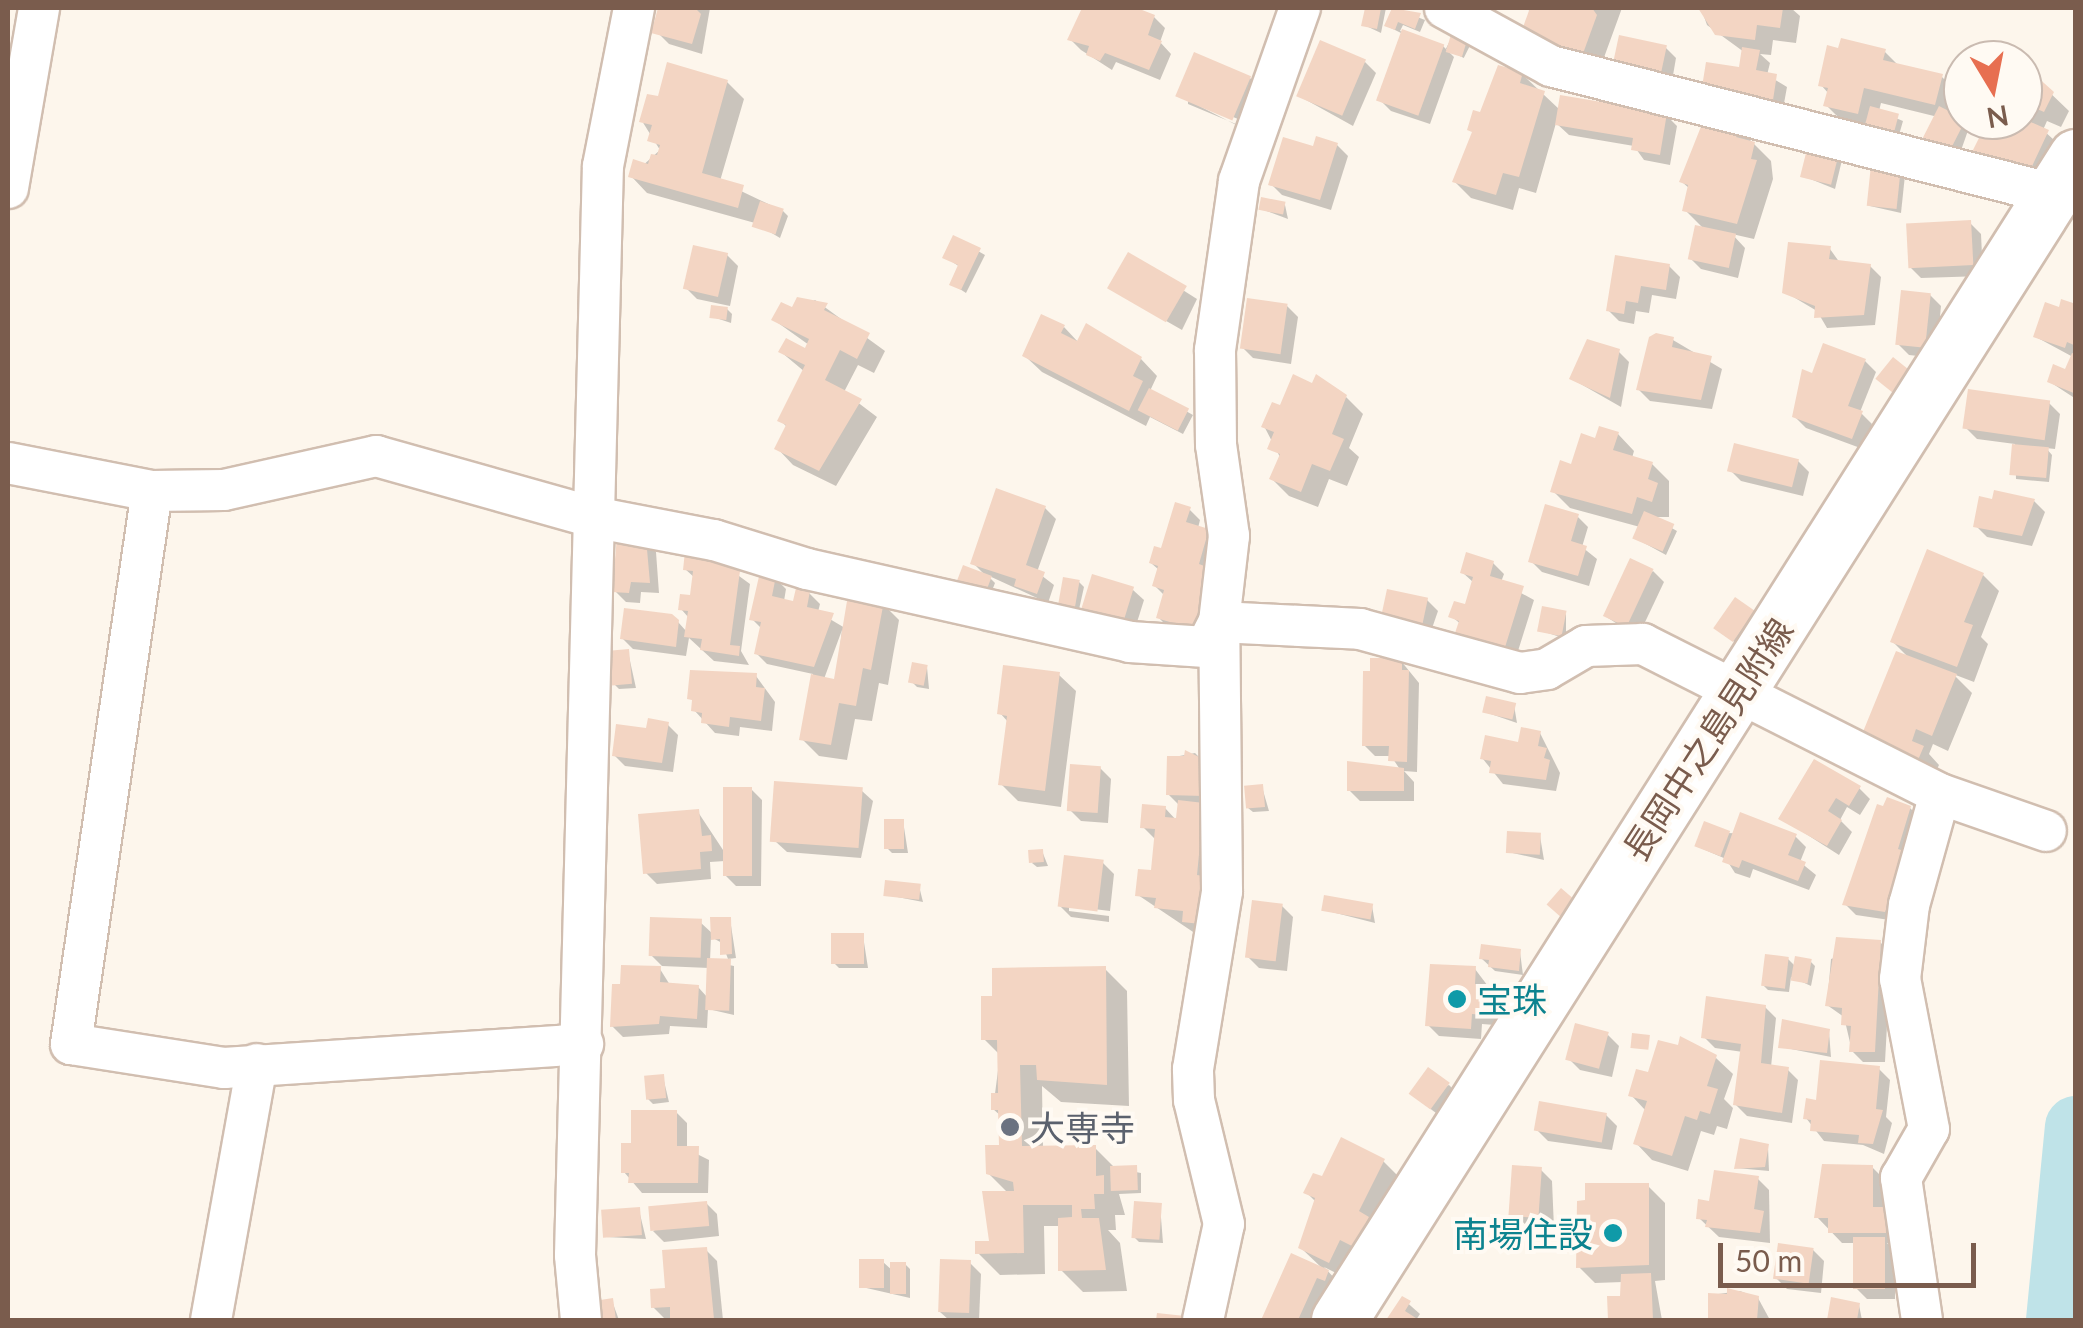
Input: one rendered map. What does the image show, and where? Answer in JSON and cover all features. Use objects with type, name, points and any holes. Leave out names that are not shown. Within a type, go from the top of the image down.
[{"type":"main road","name":"長岡中之島見附線","points":[[1339,1320],[2064,175]]},
{"type":"street","points":[[8,188],[39,8]]},
{"type":"street","points":[[581,1320],[575,1255],[603,166],[634,8]]},
{"type":"street","points":[[1203,1320],[1224,1224],[1193,1069],[1222,891],[1219,622],[1229,536],[1216,445],[1219,295],[1239,181],[1300,8]]},
{"type":"street","points":[[1445,8],[1551,66],[2064,175]]},
{"type":"street","points":[[8,464],[152,491],[224,490],[376,456],[593,517],[714,540],[807,568],[1130,642],[1206,647],[1219,622]]},
{"type":"street","points":[[152,491],[71,1044],[224,1068],[583,1044]]},
{"type":"street","points":[[1219,622],[1360,629],[1520,673],[1547,669],[1586,646],[1643,644],[1940,794],[2046,831]]},
{"type":"street","points":[[1922,1320],[1900,1178],[1929,1130],[1900,979],[1909,905],[1940,794]]},
{"type":"street","points":[[211,1320],[257,1064]]},
{"type":"building","points":[[658,8],[695,8],[701,14],[692,44],[651,33]]},
{"type":"building","points":[[1082,8],[1137,8],[1155,15],[1148,35],[1162,41],[1149,70],[1105,53],[1100,61],[1086,55],[1089,46],[1067,40]]},
{"type":"building","points":[[1365,8],[1381,8],[1377,29],[1361,26]]},
{"type":"building","points":[[1392,8],[1421,13],[1415,29],[1398,22],[1395,30],[1384,26]]},
{"type":"building","points":[[1530,8],[1592,8],[1597,15],[1581,59],[1519,38]]},
{"type":"building","points":[[1698,8],[1783,8],[1780,28],[1757,25],[1755,40],[1715,35]]},
{"type":"building","points":[[1453,28],[1469,33],[1462,57],[1446,52]]},
{"type":"building","points":[[1402,29],[1444,44],[1418,116],[1376,100]]},
{"type":"building","points":[[1619,35],[1667,45],[1660,78],[1612,68]]},
{"type":"building","points":[[1841,38],[1886,49],[1883,60],[1943,74],[1935,105],[1864,88],[1858,114],[1823,106],[1828,88],[1818,86],[1827,45],[1838,48]]},
{"type":"building","points":[[1320,40],[1366,60],[1342,116],[1296,96]]},
{"type":"building","points":[[1742,47],[1760,50],[1756,70],[1777,74],[1773,100],[1702,87],[1706,62],[1739,67]]},
{"type":"building","points":[[1194,52],[1251,76],[1232,120],[1175,96]]},
{"type":"building","points":[[667,62],[728,80],[702,173],[744,185],[738,208],[628,177],[633,159],[648,164],[651,154],[657,155],[660,145],[647,141],[652,125],[639,122],[647,94],[658,96]]},
{"type":"building","points":[[1498,65],[1523,72],[1520,83],[1545,91],[1519,177],[1503,173],[1496,195],[1452,182],[1472,132],[1467,130],[1473,110],[1480,112]]},
{"type":"building","points":[[2043,82],[2054,92],[2043,112]]},
{"type":"building","points":[[1560,95],[1667,113],[1660,155],[1631,150],[1633,138],[1555,125]]},
{"type":"building","points":[[1870,106],[1899,114],[1892,139],[1863,131]]},
{"type":"building","points":[[1939,106],[1943,108],[1943,140],[1955,140],[1947,157],[1920,143]]},
{"type":"building","points":[[1702,124],[1739,125],[1736,137],[1755,142],[1751,159],[1757,160],[1737,224],[1682,211],[1688,185],[1679,182]]},
{"type":"building","points":[[2043,127],[2049,130],[2027,177],[1972,152],[1978,140],[2043,140]]},
{"type":"building","points":[[1316,136],[1338,143],[1320,200],[1268,185],[1283,137],[1313,146]]},
{"type":"building","points":[[1808,145],[1839,153],[1831,185],[1800,177]]},
{"type":"building","points":[[1871,165],[1901,168],[1897,209],[1867,206]]},
{"type":"building","points":[[1261,197],[1286,202],[1283,215],[1259,210]]},
{"type":"building","points":[[760,201],[784,209],[775,234],[752,227]]},
{"type":"building","points":[[1971,220],[1973,265],[1908,268],[1906,223]]},
{"type":"building","points":[[1695,225],[1736,234],[1729,268],[1688,259]]},
{"type":"building","points":[[953,235],[981,248],[961,290],[949,285],[958,265],[942,258]]},
{"type":"building","points":[[1788,242],[1831,246],[1829,259],[1871,264],[1864,315],[1814,318],[1815,306],[1782,293]]},
{"type":"building","points":[[693,245],[728,253],[718,297],[683,289]]},
{"type":"building","points":[[1128,252],[1187,286],[1166,322],[1107,288]]},
{"type":"building","points":[[1615,255],[1670,264],[1666,290],[1641,286],[1638,303],[1626,301],[1624,314],[1606,311]]},
{"type":"building","points":[[1901,290],[1931,293],[1925,348],[1895,345]]},
{"type":"building","points":[[797,297],[828,303],[824,310],[870,333],[857,359],[840,350],[825,380],[862,399],[819,471],[774,449],[786,425],[777,421],[805,365],[778,352],[786,338],[805,348],[809,339],[771,320],[781,302],[792,307]]},
{"type":"building","points":[[1247,298],[1288,304],[1281,354],[1240,349]]},
{"type":"building","points":[[2061,299],[2076,304],[2076,346],[2067,342],[2065,348],[2033,337],[2045,302],[2059,307]]},
{"type":"building","points":[[711,305],[728,307],[726,320],[709,318]]},
{"type":"building","points":[[1041,314],[1065,325],[1061,333],[1077,341],[1086,323],[1142,357],[1133,376],[1143,381],[1129,411],[1022,356]]},
{"type":"building","points":[[1656,333],[1674,337],[1672,347],[1712,356],[1701,400],[1636,390],[1649,337]]},
{"type":"building","points":[[1587,339],[1620,349],[1610,398],[1569,379]]},
{"type":"building","points":[[1823,343],[1866,359],[1848,406],[1863,411],[1852,439],[1792,417],[1802,369],[1812,373]]},
{"type":"building","points":[[2072,353],[2076,354],[2076,394],[2047,382],[2053,364],[2065,369]]},
{"type":"building","points":[[1893,357],[1910,371],[1892,393],[1875,379]]},
{"type":"building","points":[[1293,374],[1312,383],[1316,374],[1347,395],[1332,434],[1344,439],[1330,471],[1312,464],[1301,492],[1269,479],[1280,454],[1267,449],[1274,432],[1261,427],[1272,402],[1280,405]]},
{"type":"building","points":[[1149,388],[1189,408],[1178,431],[1138,410]]},
{"type":"building","points":[[1968,389],[2050,401],[2045,440],[1962,429]]},
{"type":"building","points":[[1599,426],[1619,432],[1613,450],[1653,462],[1648,479],[1658,483],[1652,502],[1637,497],[1632,514],[1550,492],[1560,460],[1571,464],[1581,433],[1595,438]]},
{"type":"building","points":[[1734,443],[1799,459],[1792,487],[1727,471]]},
{"type":"building","points":[[2012,444],[2049,447],[2046,478],[2009,475]]},
{"type":"building","points":[[996,488],[1046,506],[1026,565],[1045,572],[1037,594],[1014,586],[1016,579],[970,564]]},
{"type":"building","points":[[1994,490],[2035,499],[2022,536],[1973,527],[1979,496],[1992,499]]},
{"type":"building","points":[[1175,502],[1191,507],[1186,522],[1209,529],[1199,564],[1207,567],[1200,593],[1205,594],[1194,629],[1156,618],[1164,590],[1152,586],[1158,566],[1149,563],[1154,546],[1161,548]]},
{"type":"building","points":[[1545,504],[1579,514],[1571,541],[1587,546],[1578,576],[1528,562]]},
{"type":"building","points":[[1644,511],[1674,524],[1663,552],[1632,539]]},
{"type":"building","points":[[617,537],[646,538],[650,583],[631,582],[629,593],[612,592]]},
{"type":"building","points":[[1927,549],[1984,573],[1964,622],[1973,625],[1957,667],[1890,642]]},
{"type":"building","points":[[685,551],[714,555],[714,561],[740,571],[730,645],[740,646],[739,656],[700,650],[702,639],[684,637],[688,611],[678,610],[680,594],[690,595],[693,571],[683,570]]},
{"type":"building","points":[[1466,552],[1494,561],[1490,576],[1524,586],[1502,657],[1452,642],[1459,621],[1448,617],[1454,601],[1465,604],[1473,577],[1460,573]]},
{"type":"building","points":[[1630,558],[1654,569],[1627,627],[1603,616]]},
{"type":"building","points":[[963,565],[992,576],[986,591],[957,580]]},
{"type":"building","points":[[760,572],[776,576],[772,596],[793,601],[796,588],[810,591],[807,607],[834,613],[814,667],[754,654],[761,622],[749,620]]},
{"type":"building","points":[[1092,574],[1134,587],[1122,626],[1080,613]]},
{"type":"building","points":[[1063,577],[1080,580],[1074,610],[1058,608]]},
{"type":"building","points":[[1387,589],[1428,598],[1421,630],[1380,621]]},
{"type":"building","points":[[848,595],[884,601],[871,670],[863,668],[856,706],[839,703],[831,745],[799,740],[811,674],[834,679]]},
{"type":"building","points":[[1735,597],[1755,611],[1733,642],[1713,628]]},
{"type":"building","points":[[1542,606],[1567,611],[1562,636],[1537,632]]},
{"type":"building","points":[[624,608],[672,614],[679,620],[676,647],[620,639]]},
{"type":"building","points":[[629,649],[632,684],[612,686],[609,651]]},
{"type":"building","points":[[1896,651],[1957,674],[1932,736],[1916,729],[1912,741],[1924,746],[1915,767],[1858,744]]},
{"type":"building","points":[[1370,658],[1402,658],[1402,670],[1409,670],[1407,762],[1388,761],[1389,746],[1362,746],[1363,671],[1370,671]]},
{"type":"building","points":[[912,662],[928,665],[924,686],[908,683]]},
{"type":"building","points":[[1003,665],[1060,672],[1045,791],[998,785],[1007,716],[997,714]]},
{"type":"building","points":[[690,670],[757,673],[756,687],[765,688],[761,721],[730,717],[729,727],[701,723],[702,713],[691,711],[692,700],[687,699]]},
{"type":"building","points":[[1486,696],[1516,703],[1512,720],[1482,713]]},
{"type":"building","points":[[648,718],[669,722],[662,763],[612,756],[616,724],[646,728]]},
{"type":"building","points":[[1521,727],[1541,731],[1538,746],[1547,748],[1544,758],[1550,760],[1546,780],[1489,773],[1491,761],[1480,759],[1485,735],[1518,742]]},
{"type":"building","points":[[1185,750],[1205,760],[1204,796],[1166,795],[1167,756],[1184,756]]},
{"type":"building","points":[[1814,759],[1861,786],[1849,806],[1836,798],[1828,811],[1842,820],[1827,846],[1778,819]]},
{"type":"building","points":[[1347,761],[1404,768],[1404,791],[1347,791]]},
{"type":"building","points":[[1070,764],[1101,766],[1098,813],[1067,811]]},
{"type":"building","points":[[774,781],[863,787],[859,848],[770,842]]},
{"type":"building","points":[[1263,784],[1265,807],[1246,809],[1244,786]]},
{"type":"building","points":[[723,787],[752,787],[752,876],[723,876]]},
{"type":"building","points":[[1887,797],[1911,806],[1898,849],[1907,852],[1885,912],[1842,905],[1877,804],[1883,806]]},
{"type":"building","points":[[1178,800],[1204,803],[1197,875],[1211,877],[1201,924],[1182,922],[1183,911],[1154,908],[1156,898],[1135,896],[1138,869],[1151,870],[1155,829],[1140,828],[1142,804],[1166,806],[1165,817],[1176,818]]},
{"type":"building","points":[[699,809],[702,836],[711,835],[712,851],[700,852],[701,869],[643,874],[638,814]]},
{"type":"building","points":[[1740,812],[1797,834],[1788,855],[1806,862],[1798,881],[1742,860],[1739,868],[1722,862]]},
{"type":"building","points":[[884,819],[904,819],[904,849],[884,849]]},
{"type":"building","points":[[1704,821],[1730,831],[1720,856],[1694,846]]},
{"type":"building","points":[[1507,831],[1541,833],[1540,855],[1506,853]]},
{"type":"building","points":[[1043,849],[1044,862],[1029,863],[1028,850]]},
{"type":"building","points":[[1064,855],[1104,860],[1097,911],[1058,907]]},
{"type":"building","points":[[885,880],[921,884],[919,900],[883,896]]},
{"type":"building","points":[[1561,888],[1576,901],[1562,918],[1547,905]]},
{"type":"building","points":[[1324,895],[1373,904],[1370,919],[1321,911]]},
{"type":"building","points":[[1252,900],[1283,904],[1276,961],[1245,958]]},
{"type":"building","points":[[650,917],[702,919],[701,958],[649,956]]},
{"type":"building","points":[[710,917],[731,917],[732,954],[720,955],[720,939],[711,940]]},
{"type":"building","points":[[831,933],[864,933],[864,964],[831,964]]},
{"type":"building","points":[[1836,937],[1881,940],[1875,1052],[1849,1052],[1851,1026],[1841,1025],[1842,1008],[1825,1006]]},
{"type":"building","points":[[1481,944],[1521,949],[1519,971],[1488,967],[1489,960],[1479,959]]},
{"type":"building","points":[[1765,954],[1789,957],[1785,989],[1761,986]]},
{"type":"building","points":[[1795,956],[1812,959],[1807,984],[1791,981]]},
{"type":"building","points":[[707,958],[731,959],[729,1011],[705,1010]]},
{"type":"building","name":"宝珠","points":[[1430,964],[1476,966],[1475,984],[1487,985],[1484,1015],[1472,1014],[1471,1029],[1425,1026]]},
{"type":"building","points":[[621,965],[661,966],[660,982],[699,985],[697,1019],[660,1016],[659,1024],[610,1027],[612,984],[620,984]]},
{"type":"building","name":"大専寺","points":[[1106,966],[1107,1085],[1037,1080],[1036,1065],[1020,1065],[1022,1146],[1096,1145],[1096,1176],[1104,1175],[1104,1194],[1094,1194],[1095,1209],[1081,1209],[1082,1218],[1099,1218],[1106,1270],[1058,1271],[1058,1218],[1072,1217],[1072,1205],[1023,1205],[1024,1253],[975,1254],[975,1241],[989,1241],[982,1191],[1014,1191],[1013,1182],[986,1174],[985,1145],[999,1145],[998,1110],[991,1110],[991,1093],[998,1093],[997,1040],[981,1040],[981,996],[992,996],[992,968]]},
{"type":"building","points":[[1706,996],[1766,1005],[1761,1063],[1789,1067],[1782,1113],[1733,1105],[1741,1044],[1701,1038]]},
{"type":"building","points":[[1782,1019],[1830,1029],[1827,1053],[1778,1048]]},
{"type":"building","points":[[1575,1023],[1609,1032],[1599,1069],[1565,1060]]},
{"type":"building","points":[[1632,1033],[1650,1035],[1648,1050],[1630,1048]]},
{"type":"building","points":[[1680,1036],[1717,1055],[1707,1086],[1718,1089],[1710,1114],[1700,1111],[1697,1120],[1685,1116],[1672,1156],[1633,1144],[1647,1101],[1628,1096],[1636,1069],[1648,1072],[1658,1040],[1678,1045]]},
{"type":"building","points":[[1820,1060],[1880,1066],[1876,1109],[1883,1110],[1873,1144],[1858,1143],[1859,1135],[1810,1131],[1811,1120],[1803,1119],[1806,1098],[1816,1100]]},
{"type":"building","points":[[1428,1067],[1450,1083],[1430,1110],[1409,1094]]},
{"type":"building","points":[[664,1074],[666,1098],[646,1100],[644,1076]]},
{"type":"building","points":[[1539,1101],[1607,1113],[1602,1143],[1534,1131]]},
{"type":"building","points":[[631,1110],[677,1110],[677,1146],[699,1146],[698,1183],[628,1183],[629,1173],[621,1173],[621,1143],[631,1143]]},
{"type":"building","points":[[1341,1137],[1385,1159],[1359,1211],[1369,1217],[1354,1247],[1340,1240],[1329,1263],[1298,1248],[1315,1198],[1303,1193],[1313,1173],[1322,1176]]},
{"type":"building","points":[[1740,1138],[1769,1144],[1765,1167],[1734,1169]]},
{"type":"building","points":[[1822,1164],[1873,1165],[1873,1207],[1885,1207],[1886,1233],[1828,1233],[1828,1218],[1814,1218]]},
{"type":"building","points":[[1137,1165],[1138,1190],[1111,1191],[1110,1166]]},
{"type":"building","points":[[1512,1165],[1542,1167],[1538,1218],[1508,1216]]},
{"type":"building","points":[[1714,1170],[1759,1176],[1754,1209],[1764,1211],[1760,1233],[1705,1227],[1707,1220],[1696,1219],[1698,1199],[1709,1201]]},
{"type":"building","name":"南場住設","points":[[1585,1183],[1649,1183],[1649,1265],[1576,1268],[1577,1201],[1585,1200]]},
{"type":"building","points":[[707,1201],[709,1226],[650,1231],[648,1206]]},
{"type":"building","points":[[1134,1201],[1162,1203],[1159,1240],[1131,1238]]},
{"type":"building","points":[[640,1207],[642,1235],[603,1238],[601,1210]]},
{"type":"building","points":[[1853,1237],[1885,1237],[1885,1289],[1853,1289]]},
{"type":"building","points":[[1778,1243],[1814,1248],[1809,1284],[1773,1279]]},
{"type":"building","points":[[707,1247],[714,1319],[670,1320],[670,1307],[651,1308],[650,1289],[665,1288],[662,1250]]},
{"type":"building","points":[[1291,1253],[1329,1270],[1325,1281],[1317,1278],[1298,1320],[1261,1320]]},
{"type":"building","points":[[859,1259],[884,1259],[884,1288],[859,1288]]},
{"type":"building","points":[[940,1259],[971,1260],[969,1313],[938,1312]]},
{"type":"building","points":[[890,1262],[906,1262],[906,1294],[890,1294]]},
{"type":"building","points":[[1651,1273],[1653,1320],[1608,1320],[1607,1296],[1620,1296],[1621,1274]]},
{"type":"building","points":[[1727,1288],[1759,1296],[1757,1320],[1708,1320],[1708,1293],[1727,1294]]},
{"type":"building","points":[[1402,1296],[1411,1301],[1405,1311],[1419,1320],[1386,1320]]},
{"type":"building","points":[[1831,1297],[1860,1303],[1857,1320],[1827,1320]]},
{"type":"building","points":[[613,1298],[616,1320],[597,1320],[594,1301]]},
{"type":"building","points":[[1157,1313],[1185,1316],[1185,1320],[1156,1320]]},
{"type":"waterway","points":[[2057,1320],[2076,1127]]},
{"type":"place","name":"宝珠","points":[[1457,999]]},
{"type":"place","name":"大専寺","points":[[1010,1127]]},
{"type":"place","name":"南場住設","points":[[1613,1233]]}]
